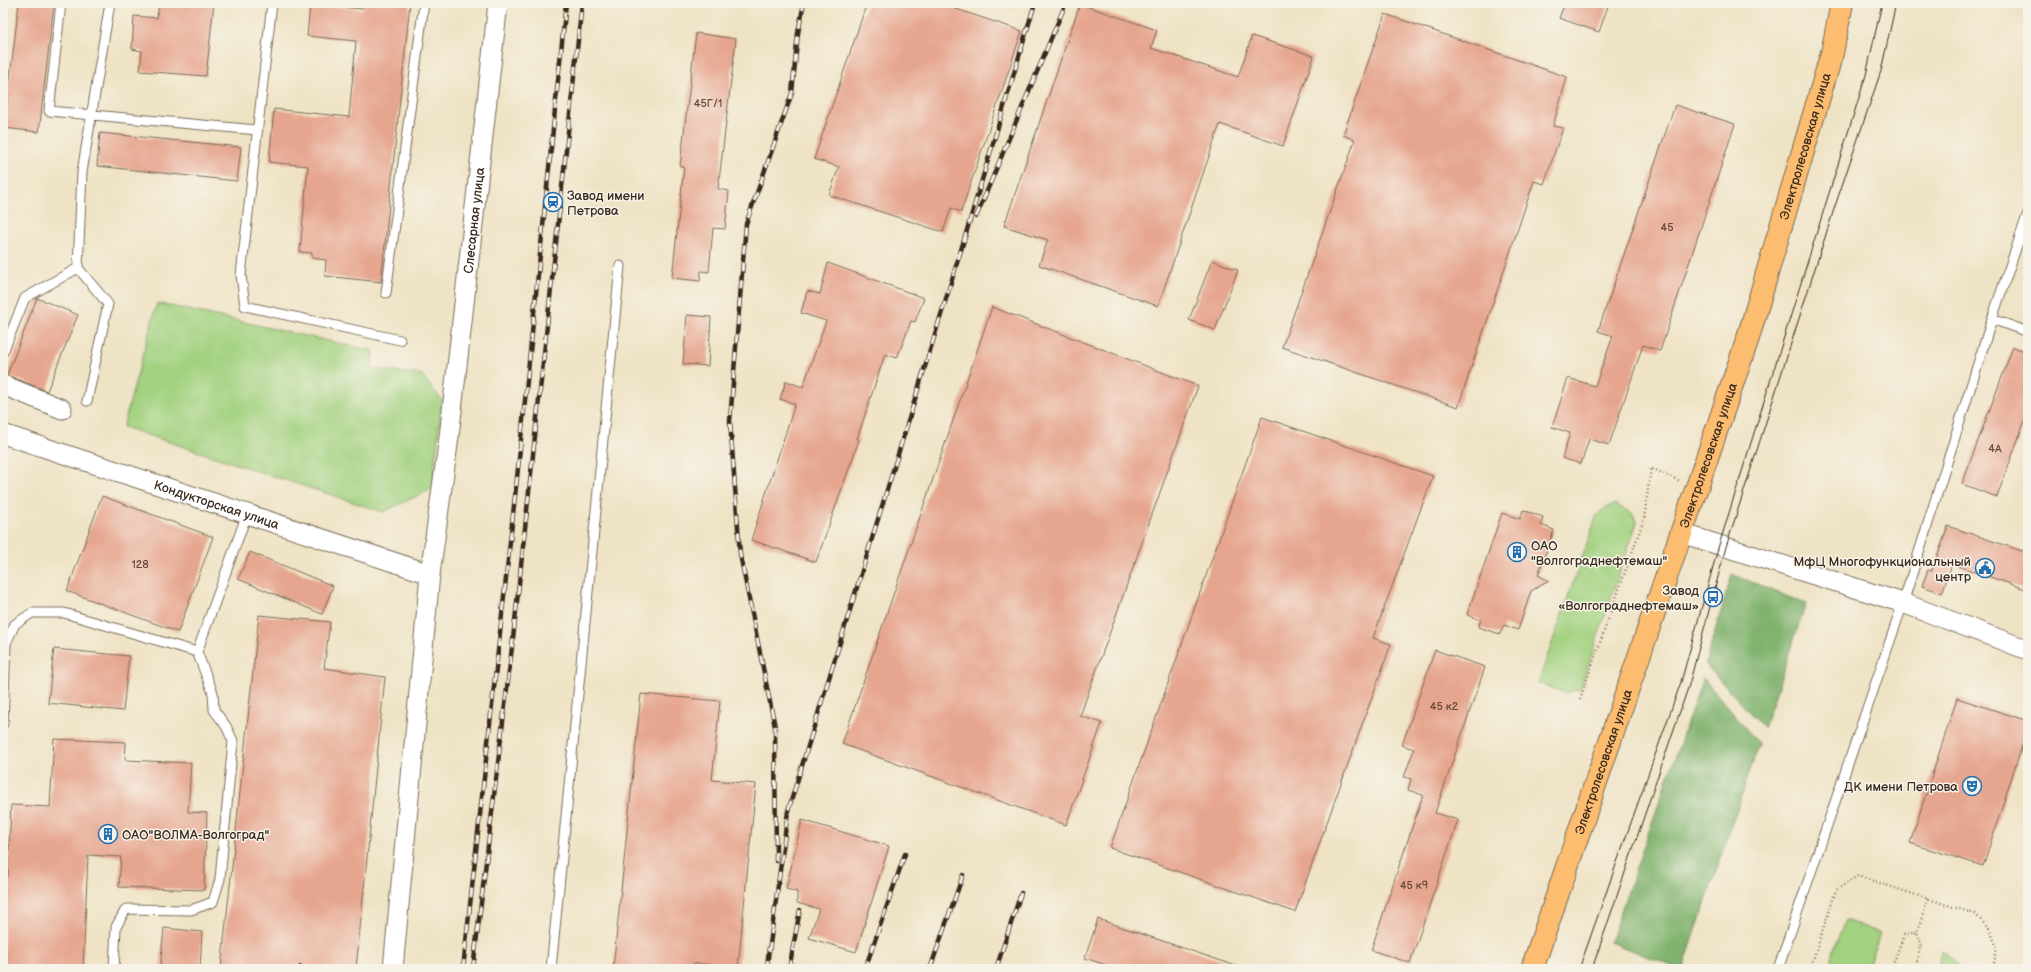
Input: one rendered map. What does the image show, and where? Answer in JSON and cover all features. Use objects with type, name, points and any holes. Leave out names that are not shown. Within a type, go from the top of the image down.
[{"type":"main road","name":"Электролесовская улица","points":[[1532,969],[1748,338],[1832,53],[1842,3]]},
{"type":"street","name":"Слесарная улица","points":[[393,969],[430,574],[449,437],[498,3]]},
{"type":"street","points":[[3,385],[62,409]]},
{"type":"street","name":"Кондукторская улица","points":[[3,434],[430,574]]},
{"type":"street","points":[[1681,533],[1903,603],[2028,650]]},
{"type":"lane","points":[[61,3],[49,111],[257,130]]},
{"type":"lane","points":[[88,401],[108,304],[78,268],[82,172],[110,3]]},
{"type":"lane","points":[[272,3],[241,275],[245,306],[400,340]]},
{"type":"lane","points":[[386,293],[424,3]]},
{"type":"lane","points":[[1778,969],[1903,603],[1992,319],[2028,213]]},
{"type":"lane","points":[[551,969],[620,266]]},
{"type":"lane","points":[[3,352],[25,298],[78,268]]},
{"type":"lane","points":[[1992,319],[2028,332]]},
{"type":"lane","points":[[114,969],[116,927],[126,909],[191,910],[213,902],[220,879],[233,741],[226,726],[214,710],[213,693],[197,652],[248,514]]},
{"type":"lane","points":[[3,724],[5,644],[15,624],[32,613],[64,613],[197,652]]},
{"type":"path","points":[[1580,699],[1644,519],[1651,468],[1696,489]]},
{"type":"path","points":[[1810,969],[1836,890],[1858,876],[1975,914],[1990,930],[1997,948],[1993,969]]},
{"type":"path","points":[[1915,969],[1921,943],[1917,932],[1928,899]]},
{"type":"path","points":[[1891,969],[1904,935],[1917,932]]},
{"type":"green space","points":[[157,303],[374,351],[371,369],[421,374],[442,400],[432,489],[383,512],[123,427]]},
{"type":"green space","points":[[1615,504],[1633,514],[1637,522],[1580,689],[1565,693],[1538,683],[1597,515],[1605,508]]},
{"type":"green space","points":[[1732,574],[1806,604],[1764,728],[1705,664]]},
{"type":"green space","points":[[1703,678],[1759,744],[1683,969],[1679,969],[1610,942]]},
{"type":"green space","points":[[1845,920],[1880,933],[1867,969],[1827,969]]},
{"type":"green space","points":[[1943,950],[1960,969],[1936,969]]},
{"type":"building","points":[[19,3],[54,3],[39,132],[4,128]]},
{"type":"building","points":[[159,3],[214,3],[206,76],[140,71],[142,51],[132,49],[134,16],[157,18]]},
{"type":"building","points":[[363,3],[410,3],[381,282],[325,276],[326,260],[312,258],[312,253],[300,252],[308,166],[269,162],[274,109],[349,117],[356,41],[307,36],[310,4],[362,9]]},
{"type":"building","points":[[867,3],[938,3],[1022,31],[961,212],[951,208],[943,232],[829,195],[839,167],[814,159]]},
{"type":"building","points":[[1565,3],[1609,3],[1599,32],[1559,18]]},
{"type":"building","points":[[1080,4],[1157,30],[1151,48],[1238,77],[1252,36],[1314,56],[1283,146],[1220,124],[1158,306],[1039,265],[1048,240],[1004,226]]},
{"type":"building","points":[[1385,14],[1567,77],[1553,126],[1563,128],[1544,184],[1534,181],[1458,407],[1282,347],[1355,140],[1343,135]]},
{"type":"building","points":[[696,33],[736,39],[718,189],[729,191],[725,229],[713,228],[709,272],[701,271],[700,281],[672,278],[684,167],[680,166]]},
{"type":"building","points":[[1675,105],[1735,124],[1660,351],[1643,345],[1609,445],[1589,439],[1581,464],[1562,458],[1570,433],[1552,427],[1568,378],[1595,386],[1613,336],[1598,331]]},
{"type":"building","points":[[100,133],[241,147],[237,181],[97,166]]},
{"type":"building","points":[[1212,260],[1238,270],[1215,330],[1189,320]]},
{"type":"building","points":[[828,263],[924,298],[915,322],[911,321],[897,358],[885,354],[857,439],[859,440],[816,562],[751,540],[795,404],[780,399],[786,381],[803,387],[826,321],[801,313],[807,291],[820,294]]},
{"type":"building","points":[[37,298],[78,315],[47,391],[7,375]]},
{"type":"building","points":[[992,307],[1198,386],[1080,716],[1102,723],[1066,825],[842,744]]},
{"type":"building","points":[[687,315],[711,317],[708,366],[683,364]]},
{"type":"building","points":[[2013,347],[2028,352],[2028,412],[1997,497],[1962,484]]},
{"type":"building","points":[[1262,417],[1433,476],[1373,638],[1391,644],[1295,912],[1110,848]]},
{"type":"building","points":[[102,496],[213,537],[178,632],[67,591]]},
{"type":"building","name":"ОАО \"Волгограднефтемаш\"","points":[[1523,510],[1543,517],[1541,525],[1554,530],[1538,575],[1549,581],[1531,591],[1518,630],[1504,625],[1500,634],[1478,627],[1481,620],[1467,615],[1502,513],[1520,519]]},
{"type":"building","points":[[1948,526],[2028,553],[2028,590],[1952,564],[1942,593],[1922,586],[1928,570],[1932,571]]},
{"type":"building","points":[[250,552],[333,586],[322,614],[238,579]]},
{"type":"building","points":[[259,615],[330,622],[324,668],[385,677],[356,969],[221,969]]},
{"type":"building","points":[[54,649],[129,656],[123,711],[48,703]]},
{"type":"building","points":[[1435,650],[1485,667],[1435,813],[1458,820],[1410,963],[1371,950],[1423,795],[1408,790],[1411,779],[1404,777],[1414,749],[1402,745]]},
{"type":"building","points":[[641,694],[720,701],[712,780],[756,784],[738,967],[693,963],[692,969],[613,969]]},
{"type":"building","points":[[1957,698],[2028,721],[2028,727],[1983,866],[1910,843]]},
{"type":"building","name":"ОАО\"ВОЛМА-Волгоград\"","points":[[54,739],[126,742],[125,760],[191,763],[188,812],[207,813],[204,890],[119,887],[121,857],[88,855],[83,969],[3,969],[5,876],[8,876],[11,805],[50,807]]},
{"type":"building","points":[[802,820],[889,846],[856,952],[809,938],[819,909],[797,903],[797,892],[786,889]]},
{"type":"building","points":[[1098,919],[1239,967],[1239,969],[1109,969],[1109,966],[1085,958]]},
{"type":"building","points":[[164,928],[202,932],[200,969],[160,969]]},
{"type":"tram line","points":[[1579,969],[1681,682],[1719,545],[1866,75],[1882,3]]},
{"type":"tram line","points":[[1592,969],[1689,685],[1726,547],[1835,206],[1881,71],[1896,3]]},
{"type":"railway","points":[[463,969],[517,478],[566,3]]},
{"type":"railway","points":[[473,969],[513,639],[582,3]]},
{"type":"railway","points":[[776,861],[775,727],[740,554],[730,421],[746,224],[792,93],[798,33],[804,3]]},
{"type":"railway","points":[[769,952],[788,811],[961,250],[1035,3]]},
{"type":"railway","points":[[976,217],[1066,3]]},
{"type":"railway","points":[[865,969],[905,854]]},
{"type":"railway","points":[[930,969],[963,875]]},
{"type":"railway","points":[[996,969],[1021,893]]},
{"type":"railway","points":[[789,969],[800,910]]},
{"type":"railway","points":[[767,969],[769,947]]},
{"type":"place","name":"Завод имени Петрова","points":[[553,202]]},
{"type":"place","name":"ОАО \"Волгограднефтемаш\"","points":[[1517,552]]},
{"type":"place","name":"МфЦ Многофункциональный центр","points":[[1985,568]]},
{"type":"place","name":"Завод «Волгограднефтемаш»","points":[[1713,597]]},
{"type":"place","name":"ДК имени Петрова","points":[[1972,786]]},
{"type":"place","name":"ОАО\"ВОЛМА-Волгоград\"","points":[[108,834]]}]
